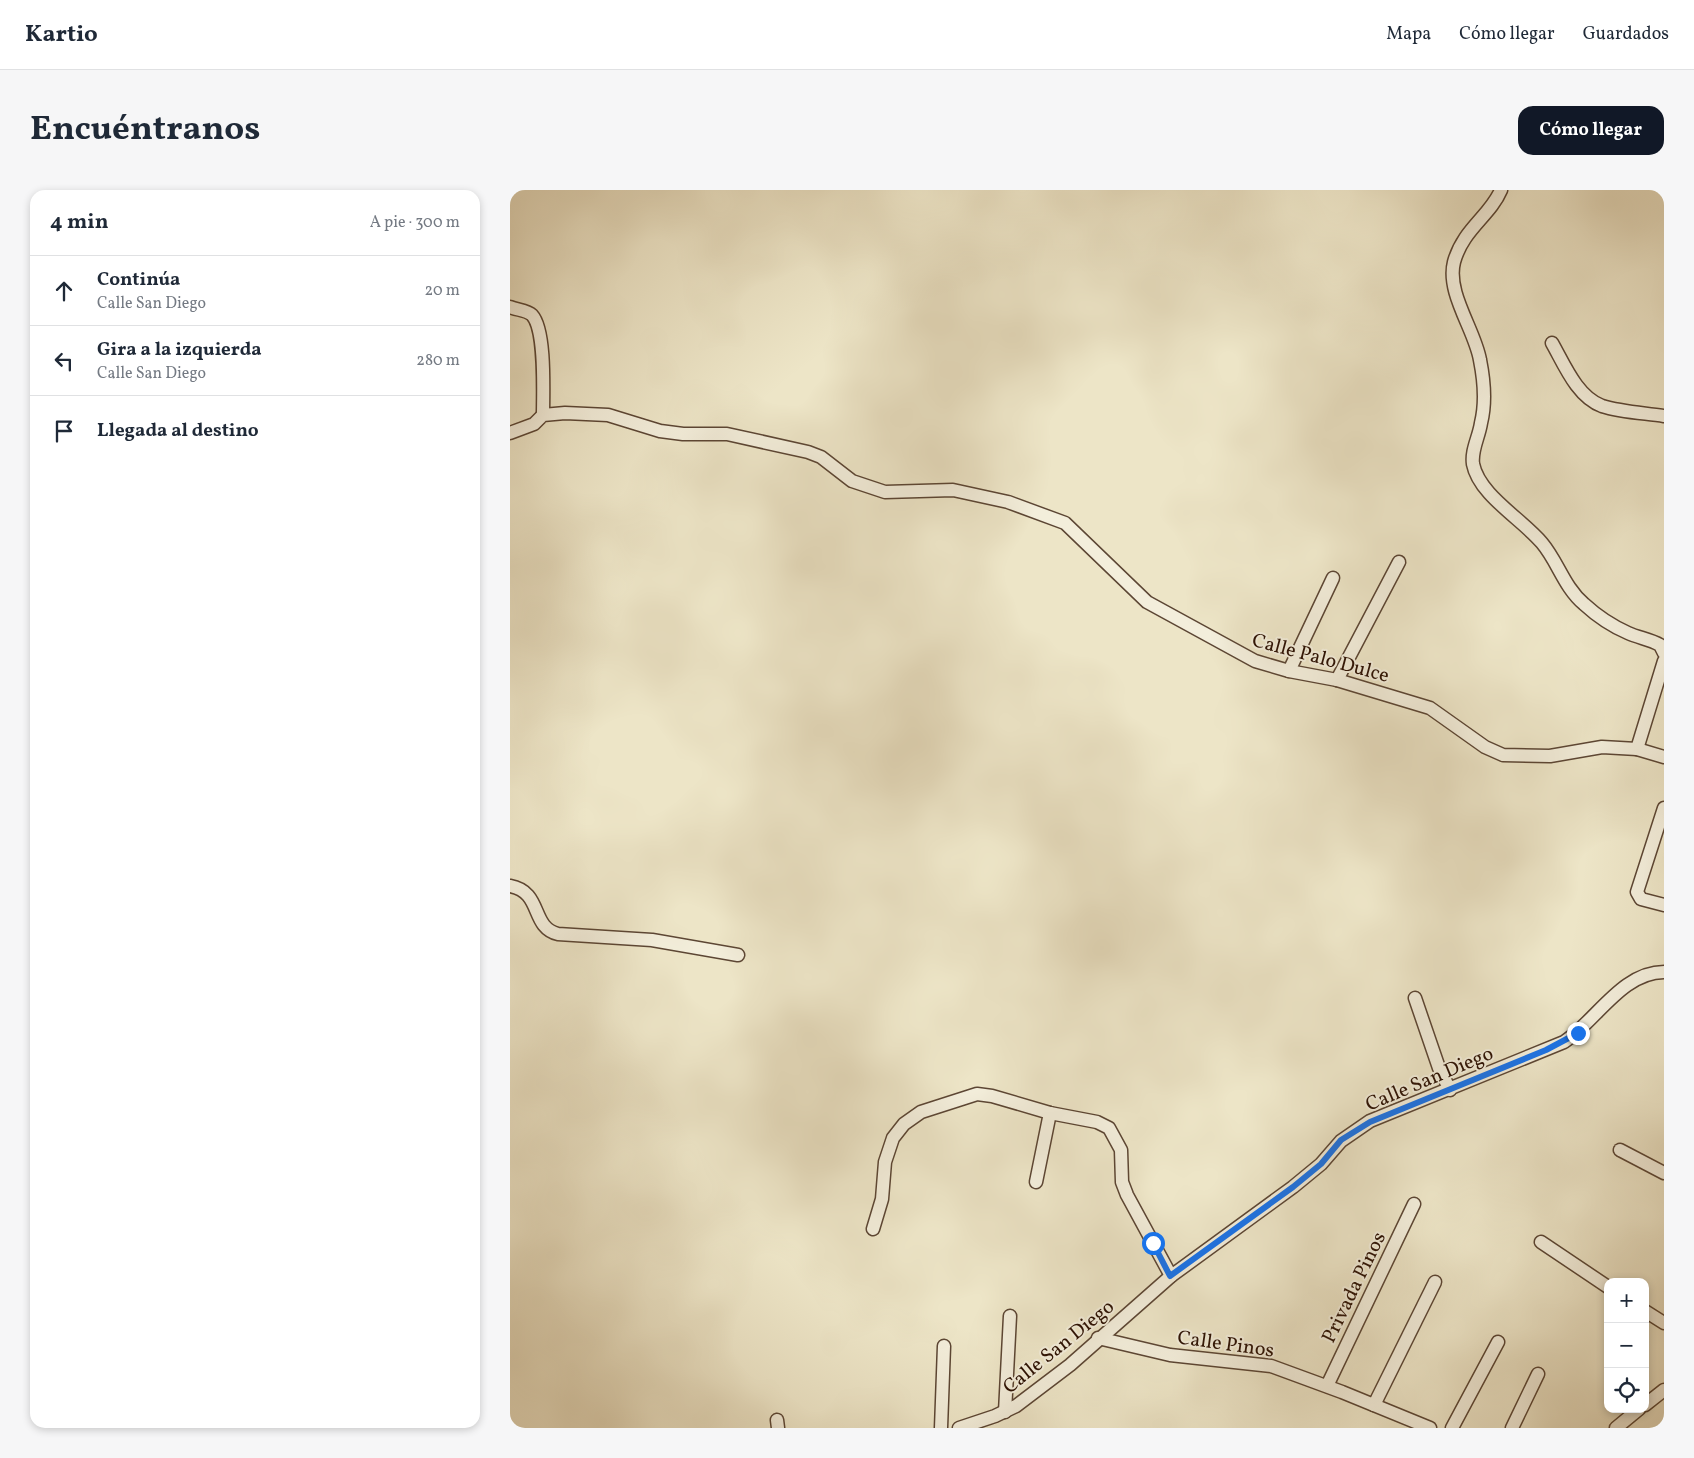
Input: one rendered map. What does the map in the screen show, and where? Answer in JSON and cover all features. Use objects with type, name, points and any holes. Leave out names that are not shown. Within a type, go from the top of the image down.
[{"type":"street","points":[[1501,190],[1465,237],[1453,264],[1454,282],[1459,303],[1480,358],[1484,392],[1482,423],[1474,448],[1473,462],[1477,475],[1485,487],[1541,542],[1565,582],[1580,600],[1613,626],[1660,645],[1664,653]]},
{"type":"street","points":[[510,307],[528,312],[537,324],[542,352],[543,415]]},
{"type":"street","points":[[1552,343],[1571,377],[1592,400],[1602,406],[1664,416]]},
{"type":"street","name":"Calle Palo Dulce","points":[[510,433],[529,426],[543,415],[565,413],[599,414],[660,431],[682,434],[739,436],[815,454],[852,481],[866,487],[892,492],[952,490],[1008,502],[1065,524],[1147,602],[1158,610],[1255,661],[1290,671],[1337,680],[1430,708],[1485,747],[1503,756],[1550,756],[1590,748],[1637,749],[1664,757]]},
{"type":"street","points":[[1337,680],[1399,562]]},
{"type":"street","points":[[1290,671],[1334,578]]},
{"type":"street","points":[[1637,749],[1664,661]]},
{"type":"street","points":[[1664,808],[1637,892],[1641,899],[1664,905]]},
{"type":"street","points":[[510,886],[526,892],[533,900],[541,922],[548,932],[652,940],[738,956]]},
{"type":"street","name":"Calle San Diego","points":[[959,1428],[1005,1412],[1016,1406],[1070,1365],[1098,1338],[1170,1276],[1293,1187],[1321,1164],[1341,1140],[1350,1134],[1370,1122],[1564,1042],[1578,1033],[1632,982],[1645,975],[1664,972]]},
{"type":"street","points":[[1416,998],[1439,1068],[1450,1090]]},
{"type":"street","points":[[873,1229],[882,1199],[885,1162],[893,1138],[904,1124],[921,1112],[947,1102],[983,1094],[1050,1113],[1097,1122],[1109,1128],[1121,1150],[1121,1175],[1127,1195],[1170,1276]]},
{"type":"street","points":[[1036,1182],[1050,1113]]},
{"type":"street","points":[[1620,1150],[1664,1173]]},
{"type":"street","name":"Privada Pinos","points":[[1327,1386],[1414,1204]]},
{"type":"street","points":[[1541,1242],[1604,1284]]},
{"type":"street","points":[[1374,1405],[1435,1282]]},
{"type":"street","points":[[1649,1314],[1664,1323]]},
{"type":"street","points":[[1005,1412],[1010,1316]]},
{"type":"street","name":"Calle Pinos","points":[[1098,1338],[1170,1355],[1272,1366],[1430,1428]]},
{"type":"street","points":[[1452,1428],[1498,1342]]},
{"type":"street","points":[[941,1428],[944,1346]]},
{"type":"street","points":[[1512,1428],[1538,1374]]},
{"type":"street","points":[[1649,1402],[1664,1390]]},
{"type":"street","points":[[1616,1428],[1635,1413]]},
{"type":"route","points":[[1153,1243],[1170,1276],[1293,1187],[1321,1164],[1341,1140],[1370,1122],[1546,1050],[1578,1033]]}]
